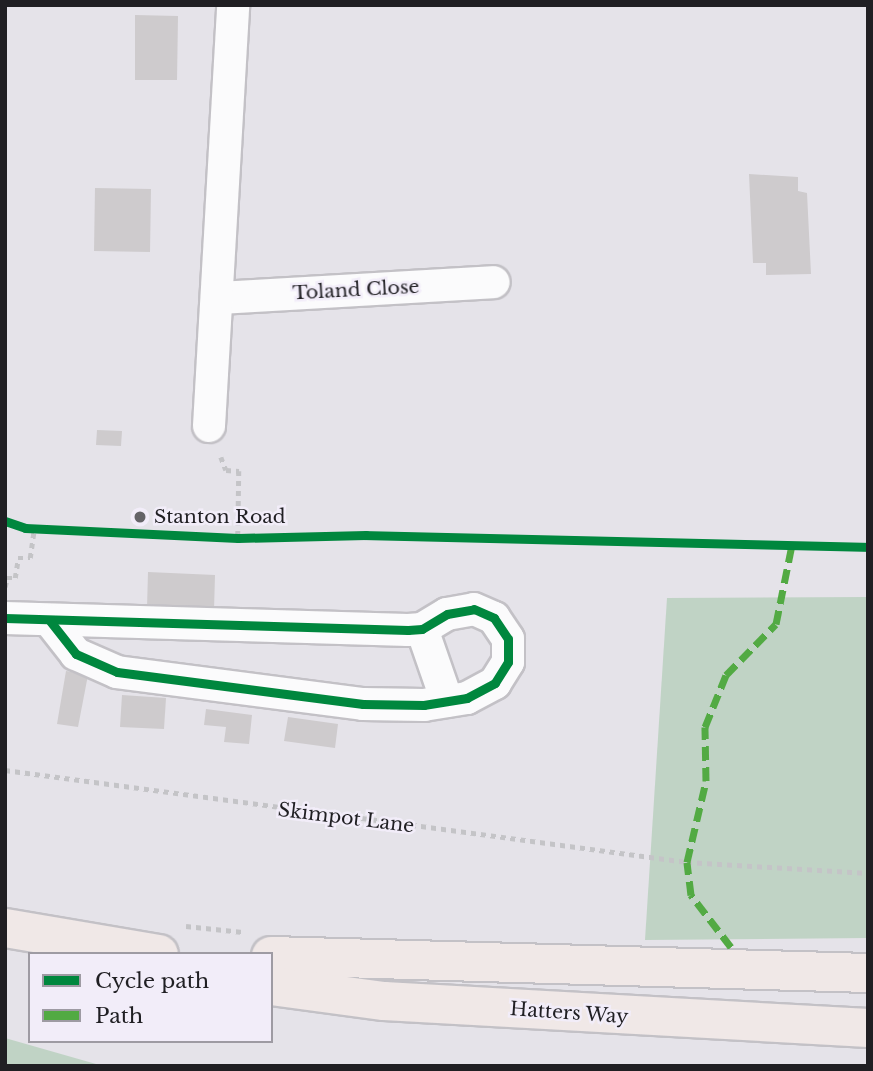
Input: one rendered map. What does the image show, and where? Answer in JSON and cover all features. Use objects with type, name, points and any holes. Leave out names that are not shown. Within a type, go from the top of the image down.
[{"type":"main road","points":[[5,928],[147,952]]},
{"type":"main road","points":[[273,956],[868,973]]},
{"type":"main road","name":"Hatters Way","points":[[273,986],[384,1001],[868,1028]]},
{"type":"street","points":[[209,426],[233,5]]},
{"type":"street","name":"Toland Close","points":[[218,298],[494,282]]},
{"type":"street","points":[[5,618],[422,629],[447,614],[474,609],[494,618],[508,639],[508,662],[495,683],[467,698],[363,704],[117,672],[76,654],[50,621]]},
{"type":"street","points":[[422,629],[447,701]]},
{"type":"path","points":[[209,426],[226,470],[239,471],[238,538]]},
{"type":"path","points":[[5,587],[7,578],[15,578],[18,558],[30,558],[29,528],[47,529]]},
{"type":"path","points":[[224,537],[251,538]]},
{"type":"green space","points":[[868,597],[868,938],[645,940],[667,598]]},
{"type":"green space","points":[[5,1038],[103,1066],[5,1066]]},
{"type":"building","points":[[135,15],[178,16],[177,80],[135,80]]},
{"type":"building","points":[[749,174],[798,177],[798,191],[807,193],[811,274],[766,275],[766,263],[753,263]]},
{"type":"building","points":[[95,188],[151,189],[150,252],[94,251]]},
{"type":"building","points":[[97,430],[122,431],[121,446],[96,445]]},
{"type":"building","points":[[148,572],[215,575],[214,610],[147,608]]},
{"type":"building","points":[[66,671],[88,675],[78,727],[57,724]]},
{"type":"building","points":[[122,695],[166,698],[164,729],[120,727]]},
{"type":"building","points":[[206,709],[252,715],[249,744],[224,742],[226,727],[204,725]]},
{"type":"building","points":[[288,717],[338,724],[335,748],[284,741]]},
{"type":"marked path","points":[[731,947],[691,895],[687,862],[706,781],[705,727],[726,675],[776,624],[792,545]]},
{"type":"cycle path","points":[[5,521],[25,528],[238,538],[366,535],[868,547]]},
{"type":"cycle path","points":[[5,618],[408,630],[422,629],[447,614],[474,609],[494,618],[508,639],[508,662],[495,683],[467,698],[424,705],[363,704],[117,672],[76,654],[50,621]]},
{"type":"place","name":"Stanton Road","points":[[140,517]]}]
